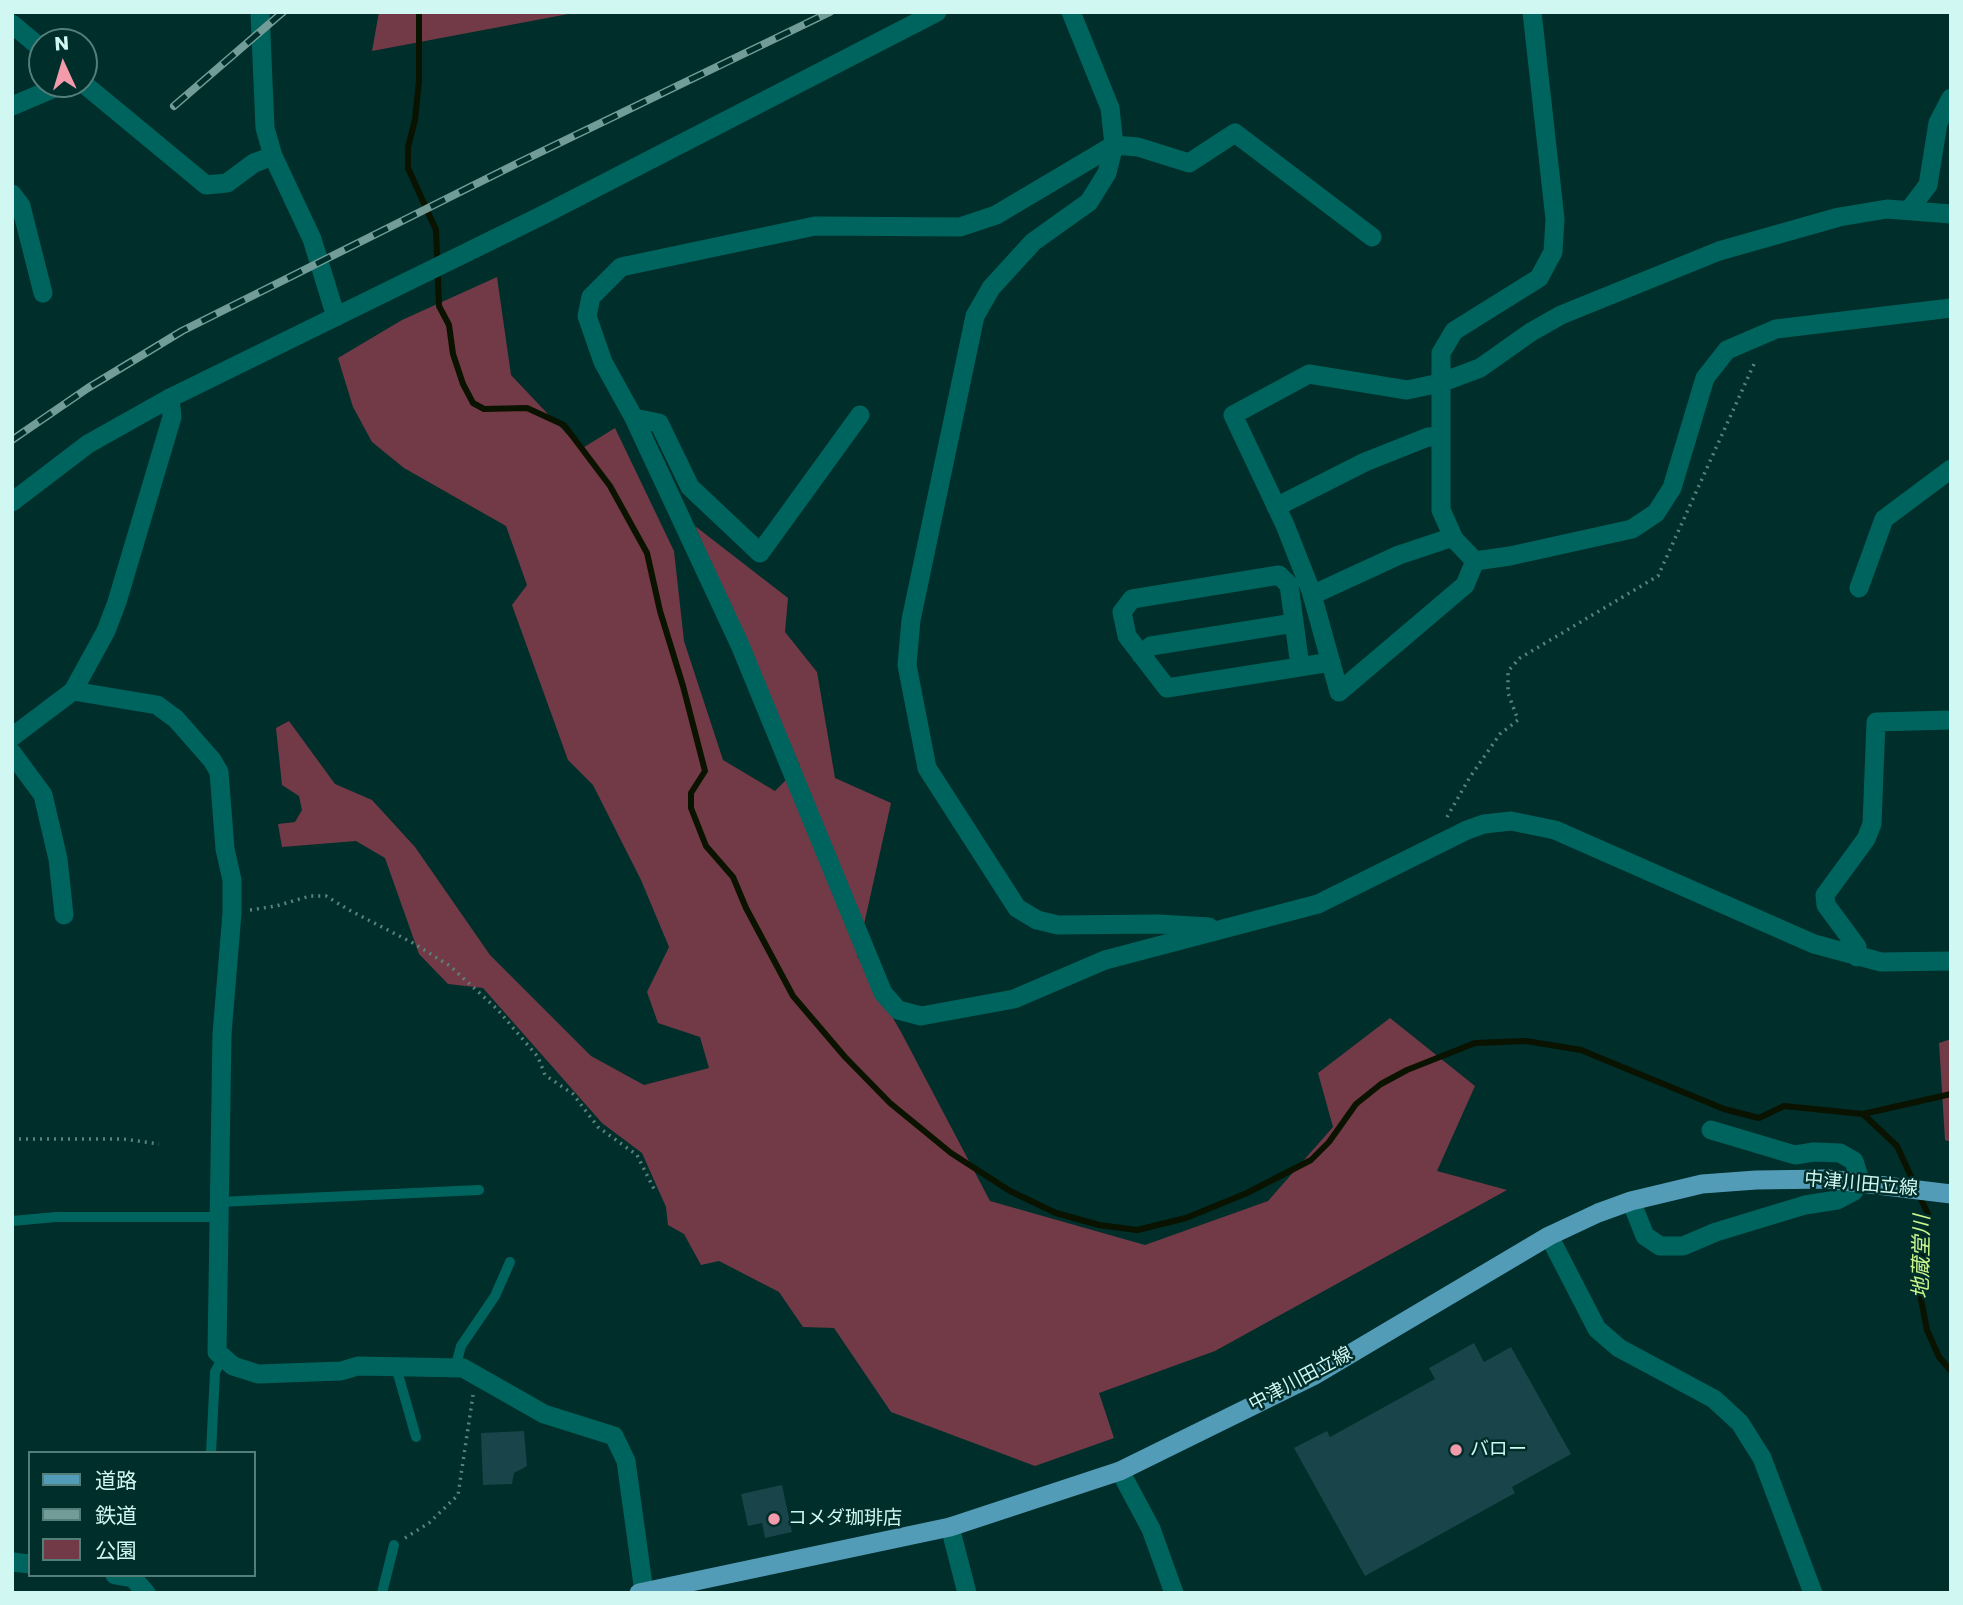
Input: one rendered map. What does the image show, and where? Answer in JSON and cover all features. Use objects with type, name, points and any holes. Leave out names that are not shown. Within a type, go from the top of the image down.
[{"type":"main road","name":"中津川田立線","points":[[642,1592],[672,1589],[950,1527],[1120,1471],[1313,1376],[1549,1236],[1631,1201],[1702,1184],[1756,1180],[1828,1179],[1951,1194]]},
{"type":"street","points":[[260,12],[265,128],[273,156],[312,239],[336,317]]},
{"type":"street","points":[[12,502],[88,444],[170,398],[541,216],[937,12]]},
{"type":"street","points":[[1071,12],[1110,108],[1114,145],[1107,173],[1088,202],[1033,242],[991,288],[975,316],[911,620],[907,665],[927,768],[1017,908],[1037,920],[1058,925],[1158,924],[1224,928]]},
{"type":"street","points":[[1475,561],[1453,537],[1441,510],[1441,353],[1454,331],[1539,278],[1553,252],[1555,219],[1532,12]]},
{"type":"street","points":[[12,24],[28,37]]},
{"type":"street","points":[[98,96],[206,185],[227,183],[254,163],[273,156]]},
{"type":"street","points":[[12,106],[31,98]]},
{"type":"street","points":[[1909,210],[1928,185],[1938,123],[1951,98]]},
{"type":"street","points":[[1372,237],[1235,134],[1189,163],[1138,147],[1114,145],[996,215],[960,227],[815,226],[621,267],[591,297],[587,316],[603,362],[634,418],[740,645],[883,993],[898,1010],[921,1016],[1014,999],[1105,960],[1318,904],[1467,830],[1484,824],[1511,821],[1555,830],[1814,944],[1881,962],[1951,961]]},
{"type":"street","points":[[12,194],[20,206],[43,293]]},
{"type":"street","points":[[1475,561],[1465,585],[1339,692],[1312,595],[1276,507],[1233,415],[1309,374],[1407,390],[1440,383],[1480,368],[1531,332],[1561,315],[1719,251],[1839,217],[1887,209],[1951,214]]},
{"type":"street","points":[[1475,561],[1632,529],[1656,513],[1672,488],[1705,378],[1727,351],[1776,329],[1951,308]]},
{"type":"street","points":[[12,737],[73,691],[106,631],[172,417],[170,398]]},
{"type":"street","points":[[634,418],[659,424],[690,487],[760,554],[860,415]]},
{"type":"street","points":[[1276,507],[1366,462],[1428,437],[1441,436]]},
{"type":"street","points":[[1859,588],[1884,519],[1951,469]]},
{"type":"street","points":[[1312,595],[1399,555],[1453,537]]},
{"type":"street","points":[[1300,666],[1289,584],[1279,575],[1132,599],[1122,612],[1127,636],[1167,688],[1331,662]]},
{"type":"street","points":[[1141,655],[1151,646],[1294,623]]},
{"type":"street","points":[[73,691],[157,705],[176,719],[212,760],[219,772],[225,849],[232,880],[232,913],[222,1034],[216,1352],[233,1366],[258,1374],[341,1371],[358,1366],[463,1368],[544,1414],[614,1436],[626,1461],[642,1592]]},
{"type":"street","points":[[1857,957],[1857,947],[1826,905],[1825,895],[1866,839],[1872,824],[1876,722],[1951,720]]},
{"type":"street","points":[[12,753],[43,795],[58,859],[64,915]]},
{"type":"street","points":[[1631,1201],[1645,1236],[1661,1246],[1683,1246],[1716,1232],[1805,1205],[1837,1200],[1854,1191],[1859,1177],[1854,1161],[1840,1153],[1814,1152],[1795,1155],[1711,1130]]},
{"type":"street","points":[[1549,1236],[1597,1329],[1619,1348],[1714,1399],[1740,1423],[1762,1458],[1813,1593]]},
{"type":"street","points":[[1120,1471],[1151,1529],[1174,1593]]},
{"type":"street","points":[[950,1527],[967,1593]]},
{"type":"lane","points":[[12,1222],[479,1190]]},
{"type":"lane","points":[[455,1368],[461,1346],[495,1296],[510,1262]]},
{"type":"lane","points":[[211,1451],[215,1372],[223,1357]]},
{"type":"lane","points":[[396,1367],[415,1437]]},
{"type":"lane","points":[[382,1593],[394,1545]]},
{"type":"path","points":[[1444,843],[1445,821],[1470,777],[1500,734],[1518,720],[1508,693],[1508,671],[1520,658],[1658,576],[1754,364],[1751,340]]},
{"type":"path","points":[[232,913],[276,906],[310,896],[326,896],[450,966],[497,1009],[538,1056],[545,1075],[573,1094],[597,1127],[637,1155],[655,1191]]},
{"type":"path","points":[[12,1139],[123,1139],[159,1144]]},
{"type":"path","points":[[394,1545],[429,1523],[458,1495],[476,1376]]},
{"type":"green space","points":[[379,12],[579,12],[372,51]]},
{"type":"green space","points":[[497,277],[511,375],[581,449],[615,428],[674,551],[684,641],[723,760],[775,791],[800,766],[695,526],[788,598],[785,632],[817,672],[835,778],[891,803],[857,956],[901,1032],[990,1201],[1145,1245],[1268,1201],[1333,1127],[1318,1073],[1390,1018],[1475,1086],[1437,1171],[1507,1190],[1215,1351],[1099,1393],[1114,1438],[1035,1466],[891,1412],[834,1328],[803,1327],[779,1292],[719,1261],[701,1265],[684,1234],[668,1225],[666,1207],[642,1153],[602,1123],[483,988],[448,984],[419,954],[385,858],[356,841],[282,847],[278,824],[295,822],[302,810],[299,796],[282,785],[276,728],[289,721],[335,784],[372,800],[415,847],[490,955],[591,1056],[644,1085],[709,1068],[700,1037],[658,1023],[647,992],[669,947],[641,880],[593,785],[568,760],[512,605],[527,585],[506,526],[404,468],[372,442],[353,407],[338,358],[402,320]]},
{"type":"green space","points":[[1951,1039],[1951,1142],[1945,1140],[1939,1043]]},
{"type":"building","points":[[1474,1343],[1484,1362],[1511,1347],[1571,1454],[1512,1487],[1515,1493],[1365,1576],[1294,1448],[1327,1431],[1330,1437],[1435,1379],[1429,1368]]},
{"type":"building","points":[[524,1431],[527,1466],[514,1473],[512,1484],[483,1485],[481,1433]]},
{"type":"building","points":[[782,1485],[792,1532],[765,1538],[762,1523],[748,1526],[741,1494]]},
{"type":"waterway","points":[[419,12],[419,81],[415,120],[408,147],[408,168],[436,230],[439,306],[449,325],[453,354],[463,384],[473,403],[484,409],[527,408],[564,425],[610,486],[647,553],[660,611],[683,686],[705,771],[691,793],[691,808],[706,846],[733,877],[746,908],[793,996],[845,1057],[890,1103],[951,1153],[1010,1191],[1056,1213],[1099,1225],[1137,1230],[1186,1218],[1247,1193],[1311,1160],[1329,1142],[1356,1104],[1381,1084],[1407,1070],[1475,1043],[1526,1041],[1581,1050],[1724,1109],[1759,1118],[1784,1106],[1863,1114],[1951,1094]]},
{"type":"waterway","name":"地蔵堂川","points":[[1863,1114],[1897,1146],[1915,1185]]},
{"type":"waterway","name":"地蔵堂川","points":[[1919,1195],[1928,1214],[1919,1289],[1927,1330],[1939,1357],[1951,1371]]},
{"type":"railway","points":[[174,106],[283,12]]},
{"type":"railway","points":[[12,440],[88,388],[182,331],[516,164],[830,12]]},
{"type":"place","name":"バロー","points":[[1456,1450]]},
{"type":"place","name":"コメダ珈琲店","points":[[774,1519]]}]
